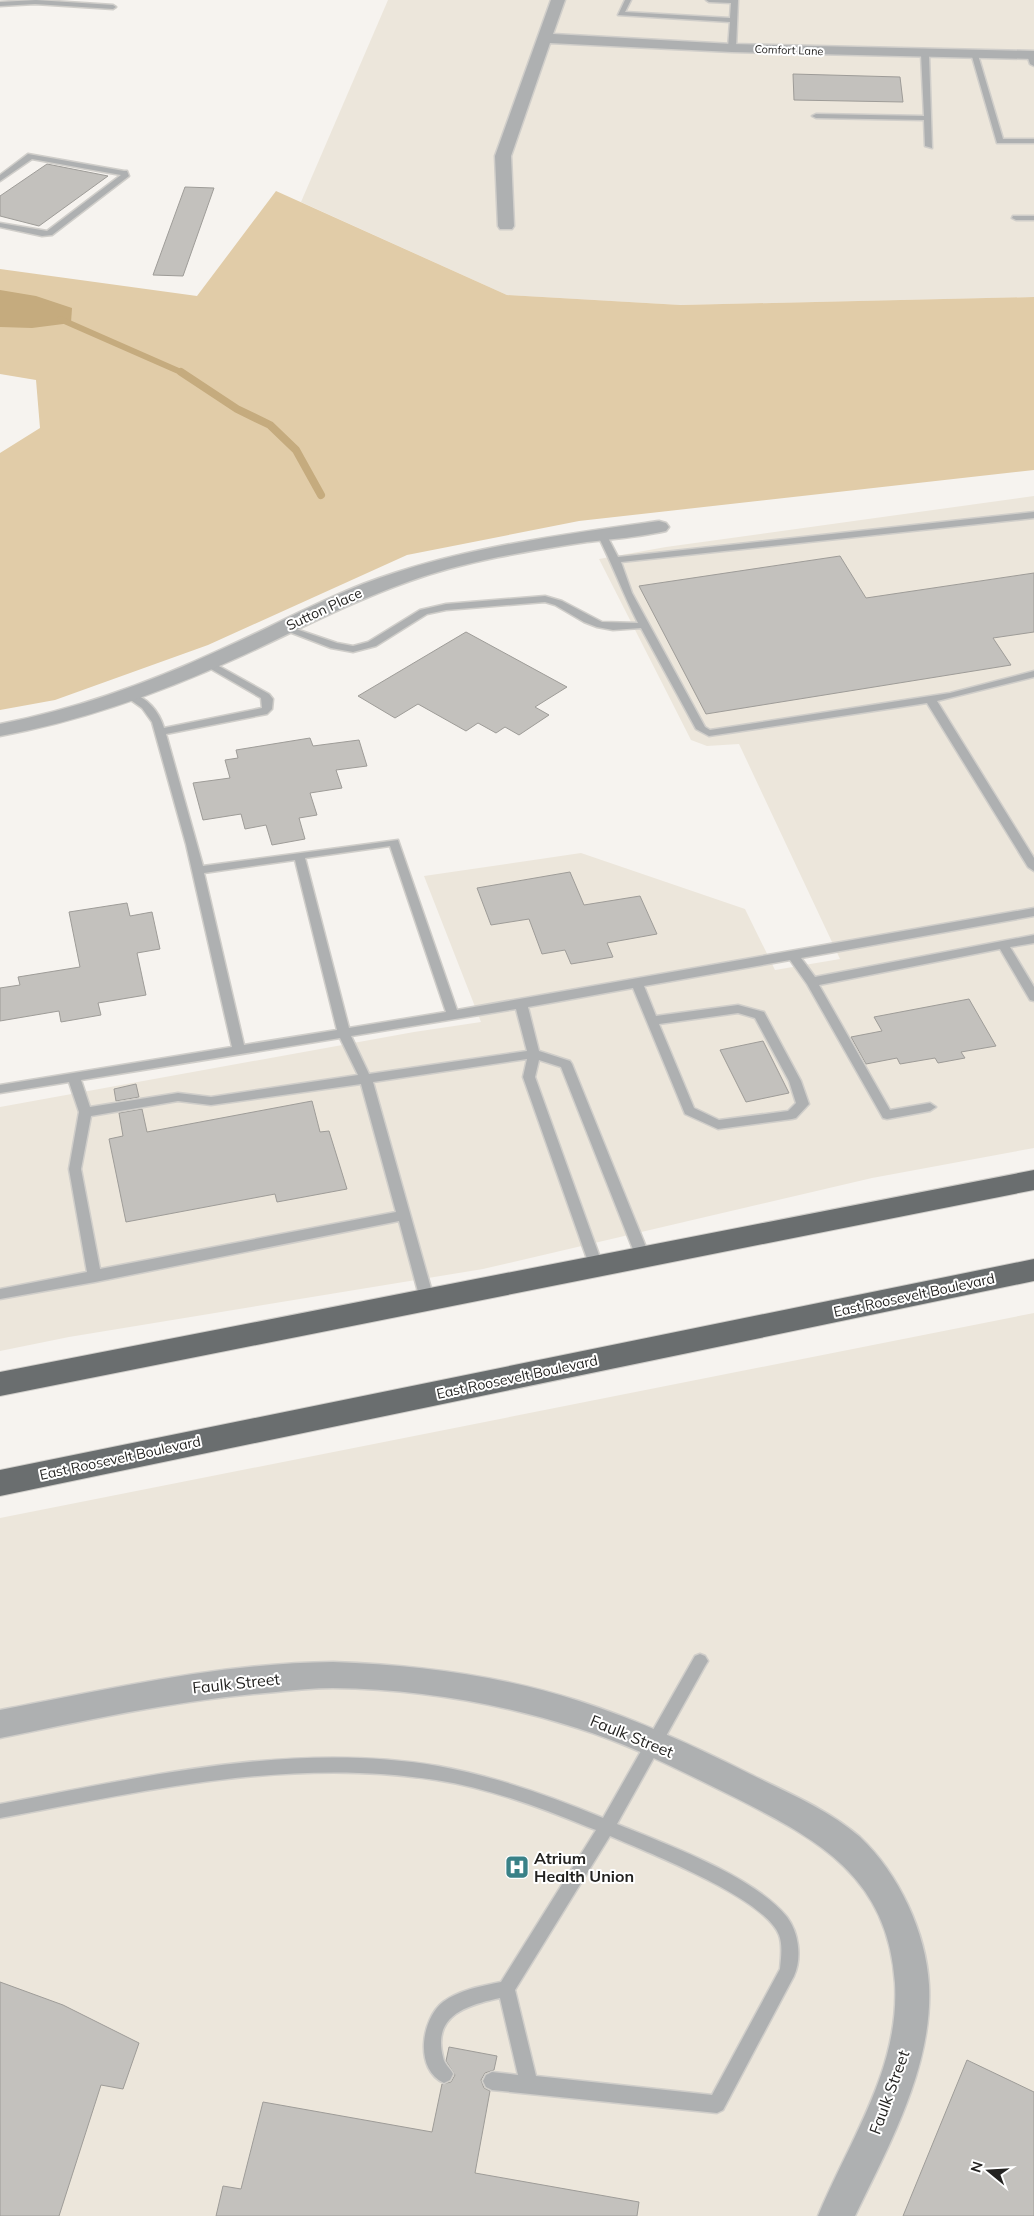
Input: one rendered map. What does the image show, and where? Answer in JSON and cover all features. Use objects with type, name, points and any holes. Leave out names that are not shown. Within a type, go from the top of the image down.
[{"type":"highway","points":[[0,1384],[1034,1180]]},
{"type":"highway","name":"East Roosevelt Boulevard","points":[[0,1482],[1034,1270]]},
{"type":"street","points":[[506,226],[503,156],[558,0]]},
{"type":"street","name":"Comfort Lane","points":[[544,38],[732,48],[1033,58]]},
{"type":"street","name":"Sutton Place","points":[[0,730],[59,719],[130,696],[208,663],[368,589],[416,572],[524,546],[660,527]]},
{"type":"street","name":"Faulk Street","points":[[0,1724],[149,1694],[217,1683],[329,1675],[392,1678],[448,1684],[504,1694],[559,1708],[612,1726],[653,1743],[804,1816],[832,1834],[861,1861],[885,1894],[901,1930],[910,1962],[912,1992],[908,2038],[899,2076],[884,2114],[836,2216]]},
{"type":"lane","points":[[628,0],[620,14],[734,20]]},
{"type":"lane","points":[[709,0],[735,1],[732,48]]},
{"type":"lane","points":[[0,4],[35,2],[113,7]]},
{"type":"lane","points":[[925,54],[929,146]]},
{"type":"lane","points":[[974,55],[1000,141],[1034,141]]},
{"type":"lane","points":[[816,116],[927,118]]},
{"type":"lane","points":[[0,179],[31,156],[124,172],[125,176],[49,233],[42,234],[0,225]]},
{"type":"lane","points":[[1016,218],[1034,218]]},
{"type":"lane","points":[[615,560],[1034,515]]},
{"type":"lane","points":[[602,534],[628,593],[701,729],[710,733],[930,699],[1034,674]]},
{"type":"lane","points":[[284,628],[335,646],[353,649],[372,644],[424,612],[446,607],[545,599],[557,601],[596,623],[618,627],[645,625]]},
{"type":"lane","points":[[160,732],[263,712],[267,709],[268,699],[265,696],[208,663]]},
{"type":"lane","points":[[130,696],[140,699],[150,708],[157,722],[198,870],[239,1050]]},
{"type":"lane","points":[[930,699],[1034,867]]},
{"type":"lane","points":[[198,870],[391,842],[395,843],[453,1015]]},
{"type":"lane","points":[[300,855],[344,1033],[366,1080],[427,1299]]},
{"type":"lane","points":[[0,1089],[521,1004],[1034,912]]},
{"type":"lane","points":[[812,982],[1034,939]]},
{"type":"lane","points":[[1003,945],[1034,997]]},
{"type":"lane","points":[[794,956],[812,982],[887,1115],[930,1107]]},
{"type":"lane","points":[[637,984],[652,1021],[689,1111],[718,1125],[792,1114],[803,1104],[795,1081],[760,1015],[738,1008],[652,1021]]},
{"type":"lane","points":[[521,1004],[534,1054],[529,1076],[596,1266]]},
{"type":"lane","points":[[85,1112],[178,1097],[211,1100],[366,1080],[534,1054],[566,1064],[643,1257]]},
{"type":"lane","points":[[74,1077],[85,1112],[75,1169],[95,1277]]},
{"type":"lane","points":[[0,1294],[95,1277],[404,1215]]},
{"type":"lane","points":[[529,2084],[506,1989],[607,1826],[700,1661]]},
{"type":"lane","points":[[0,1811],[226,1771],[293,1766],[365,1765],[447,1776],[511,1792],[607,1826],[706,1871],[764,1906],[783,1925],[790,1948],[788,1970],[717,2104],[492,2081]]},
{"type":"lane","points":[[444,2074],[437,2068],[433,2053],[433,2034],[442,2014],[454,2003],[470,1997],[506,1989]]},
{"type":"shaded area","points":[[388,0],[1034,0],[1034,297],[681,305],[507,295],[301,202]]},
{"type":"shaded area","points":[[276,191],[507,295],[681,305],[1034,297],[1034,470],[579,521],[407,555],[208,645],[55,700],[0,710],[0,453],[40,428],[36,380],[0,374],[0,269],[197,296]]},
{"type":"shaded area","points":[[0,290],[36,296],[72,308],[71,323],[32,328],[0,327]]},
{"type":"shaded area","points":[[1034,496],[1034,1148],[872,1178],[483,1269],[69,1337],[0,1351],[0,1107],[414,1032],[481,1022],[424,876],[581,853],[745,909],[775,970],[840,959],[739,744],[707,746],[691,740],[599,559],[666,547]]},
{"type":"shaded area","name":"Atrium Health Union","points":[[1034,1313],[1034,2216],[0,2216],[0,1518]]},
{"type":"building","points":[[793,74],[900,77],[903,102],[794,100]]},
{"type":"building","points":[[47,164],[108,176],[39,226],[0,216],[0,196]]},
{"type":"building","points":[[185,187],[214,188],[183,276],[153,275]]},
{"type":"building","points":[[840,556],[866,598],[1034,573],[1034,632],[993,638],[1011,665],[706,714],[639,586]]},
{"type":"building","points":[[466,632],[567,687],[535,707],[549,715],[519,735],[505,727],[496,733],[478,723],[466,731],[418,704],[395,718],[358,696]]},
{"type":"building","points":[[310,738],[313,746],[359,740],[367,766],[336,770],[342,788],[310,793],[317,815],[299,818],[305,839],[272,845],[266,825],[245,829],[241,814],[203,820],[193,783],[230,778],[225,760],[238,758],[236,750]]},
{"type":"building","points":[[570,872],[584,905],[640,896],[657,934],[607,943],[613,957],[571,964],[565,950],[542,954],[529,919],[491,925],[477,888]]},
{"type":"building","points":[[127,903],[130,916],[152,912],[160,949],[137,953],[146,995],[98,1003],[101,1015],[61,1022],[59,1011],[0,1021],[0,988],[20,985],[18,977],[80,967],[69,912]]},
{"type":"building","points":[[969,999],[996,1046],[961,1052],[965,1058],[938,1063],[935,1058],[900,1064],[897,1058],[866,1064],[851,1037],[882,1031],[874,1017]]},
{"type":"building","points":[[763,1041],[789,1093],[746,1102],[720,1050]]},
{"type":"building","points":[[136,1084],[139,1097],[116,1101],[114,1089]]},
{"type":"building","points":[[312,1101],[320,1132],[329,1131],[347,1189],[277,1202],[275,1194],[126,1222],[109,1139],[123,1136],[119,1113],[142,1109],[147,1132]]},
{"type":"building","points":[[0,1982],[63,2005],[139,2043],[123,2089],[101,2085],[59,2216],[0,2216]]},
{"type":"building","points":[[449,2047],[497,2056],[494,2070],[485,2073],[481,2080],[484,2088],[490,2091],[475,2173],[639,2202],[637,2216],[216,2216],[223,2186],[241,2189],[263,2102],[432,2132],[442,2084],[451,2082],[455,2075],[446,2061]]},
{"type":"building","points":[[967,2060],[1034,2092],[1034,2216],[903,2216]]},
{"type":"waterway","points":[[60,319],[182,372]]},
{"type":"waterway","points":[[182,372],[237,409],[270,425],[296,450],[321,495]]},
{"type":"place","name":"Atrium Health Union","points":[[517,1867]]}]
